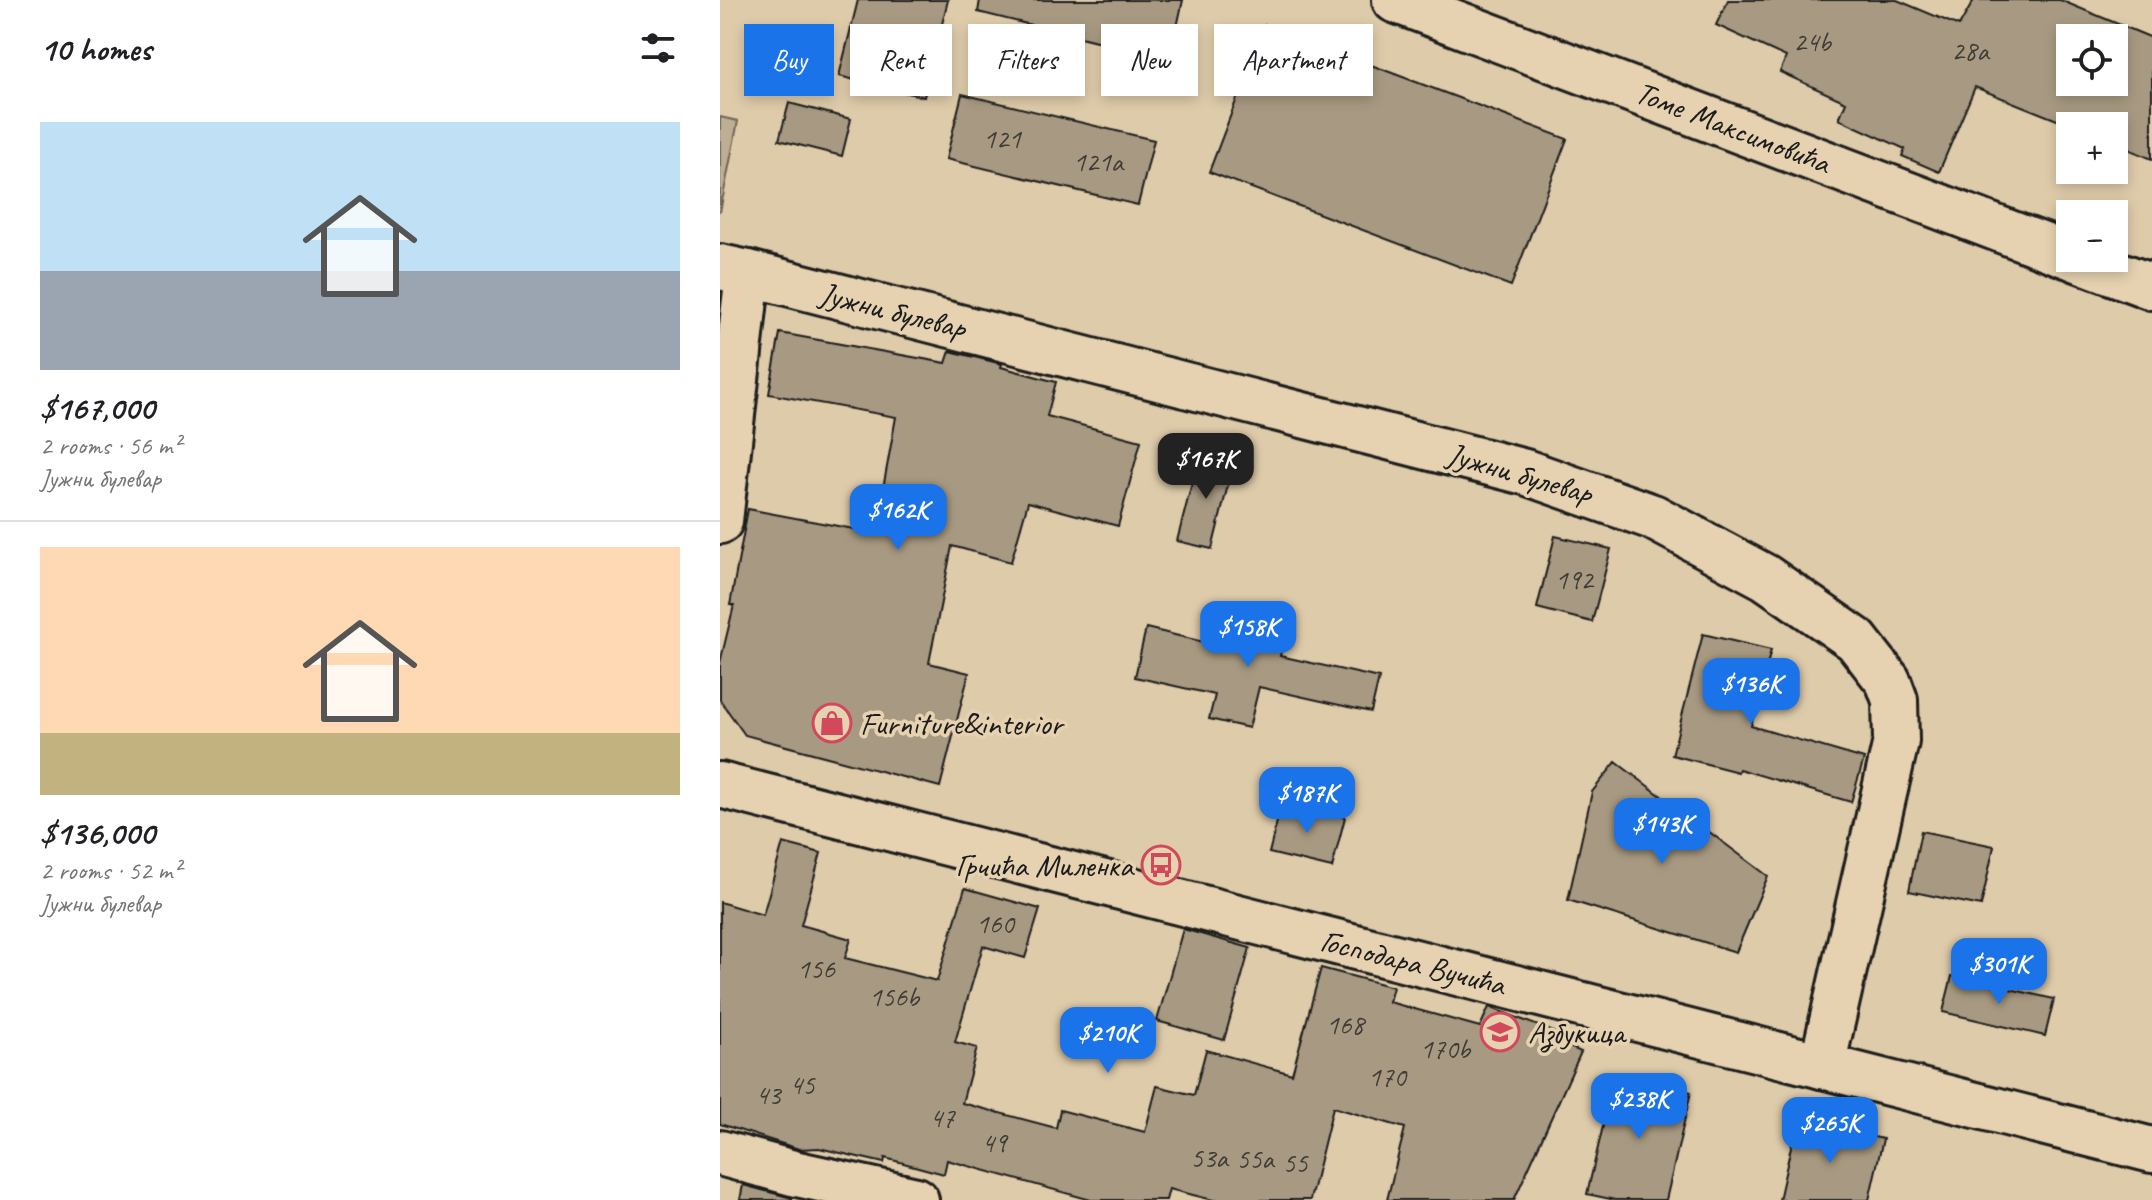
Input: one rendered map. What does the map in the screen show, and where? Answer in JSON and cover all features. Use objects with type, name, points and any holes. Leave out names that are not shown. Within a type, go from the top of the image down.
[{"type":"street","name":"Томе Максимовића","points":[[1395,0],[2056,251]]},
{"type":"street","points":[[720,521],[734,270]]},
{"type":"street","name":"Јужни булевар","points":[[734,270],[1269,404],[1598,495],[1718,548],[1836,625],[1856,640],[1888,681],[1895,700],[1896,741],[1822,1066]]},
{"type":"street","name":"Томе Максимовића","points":[[2112,272],[2152,287]]},
{"type":"street","name":"Господара Вучића","points":[[720,785],[2152,1150]]},
{"type":"street","points":[[720,1153],[793,1173],[916,1200]]},
{"type":"shaded area","points":[[720,117],[738,121],[720,212]]},
{"type":"building","points":[[858,0],[948,0],[942,24],[852,24]]},
{"type":"building","points":[[980,0],[1183,0],[1178,24],[1101,24],[1101,42],[1085,38],[1085,24],[1027,24],[978,12]]},
{"type":"building","points":[[1728,0],[1897,0],[1959,26],[1974,0],[2060,0],[2118,24],[2056,24],[2056,96],[2128,96],[2128,28],[2152,38],[2152,159],[2128,149],[2128,112],[2056,112],[2056,120],[1975,87],[1939,172],[1902,156],[1905,149],[1839,119],[1846,102],[1780,72],[1786,57],[1716,25]]},
{"type":"building","points":[[850,32],[850,79],[839,76]]},
{"type":"building","points":[[1373,66],[1567,139],[1511,286],[1209,172],[1238,96],[1373,96]]},
{"type":"building","points":[[962,94],[1154,140],[1138,205],[946,159]]},
{"type":"building","points":[[789,103],[851,119],[842,156],[779,140]]},
{"type":"building","points":[[780,333],[946,363],[950,351],[1002,364],[1001,367],[1056,382],[1047,416],[1141,441],[1118,526],[1028,502],[1011,562],[952,546],[929,663],[969,673],[940,787],[745,735],[720,700],[720,663],[734,605],[730,605],[748,509],[875,533],[896,417],[769,394]]},
{"type":"building","points":[[1200,452],[1234,461],[1212,549],[1177,541]]},
{"type":"building","points":[[1555,536],[1611,549],[1592,622],[1537,608]]},
{"type":"building","points":[[1238,608],[1288,619],[1280,656],[1379,678],[1371,712],[1259,687],[1249,728],[1209,719],[1215,695],[1135,677],[1146,628],[1228,648]]},
{"type":"building","points":[[1703,634],[1771,650],[1751,726],[1864,759],[1851,802],[1739,769],[1738,772],[1672,755]]},
{"type":"building","points":[[1616,762],[1768,876],[1736,952],[1568,900],[1592,792]]},
{"type":"building","points":[[1282,802],[1345,817],[1332,868],[1269,853]]},
{"type":"building","points":[[1921,831],[1994,846],[1981,906],[1909,891]]},
{"type":"building","points":[[783,843],[821,853],[801,925],[851,939],[845,958],[937,981],[965,888],[1040,909],[1025,958],[983,946],[955,1042],[977,1048],[962,1103],[1056,1128],[1060,1110],[1145,1132],[1157,1086],[1194,1095],[1206,1050],[1292,1074],[1321,968],[1393,987],[1389,1002],[1480,1027],[1489,1007],[1554,1032],[1551,1039],[1581,1052],[1514,1200],[1387,1200],[1405,1128],[1333,1107],[1310,1200],[1213,1200],[1169,1189],[1166,1200],[1091,1200],[947,1160],[944,1174],[885,1158],[884,1163],[819,1148],[799,1149],[720,1124],[720,902],[763,915]]},
{"type":"building","points":[[1183,929],[1250,948],[1224,1040],[1157,1021]]},
{"type":"building","points":[[1952,976],[2054,999],[2045,1036],[1943,1012]]},
{"type":"building","points":[[1615,1075],[1691,1092],[1666,1200],[1615,1200],[1587,1194]]},
{"type":"building","points":[[1797,1120],[1883,1139],[1869,1200],[1779,1200]]},
{"type":"building","points":[[743,1185],[792,1198],[792,1200],[740,1200]]},
{"type":"place","name":"Furniture&interior","points":[[832,723]]},
{"type":"place","name":"Грчића Миленка","points":[[1161,865]]},
{"type":"place","name":"Азбукица","points":[[1500,1032]]}]
